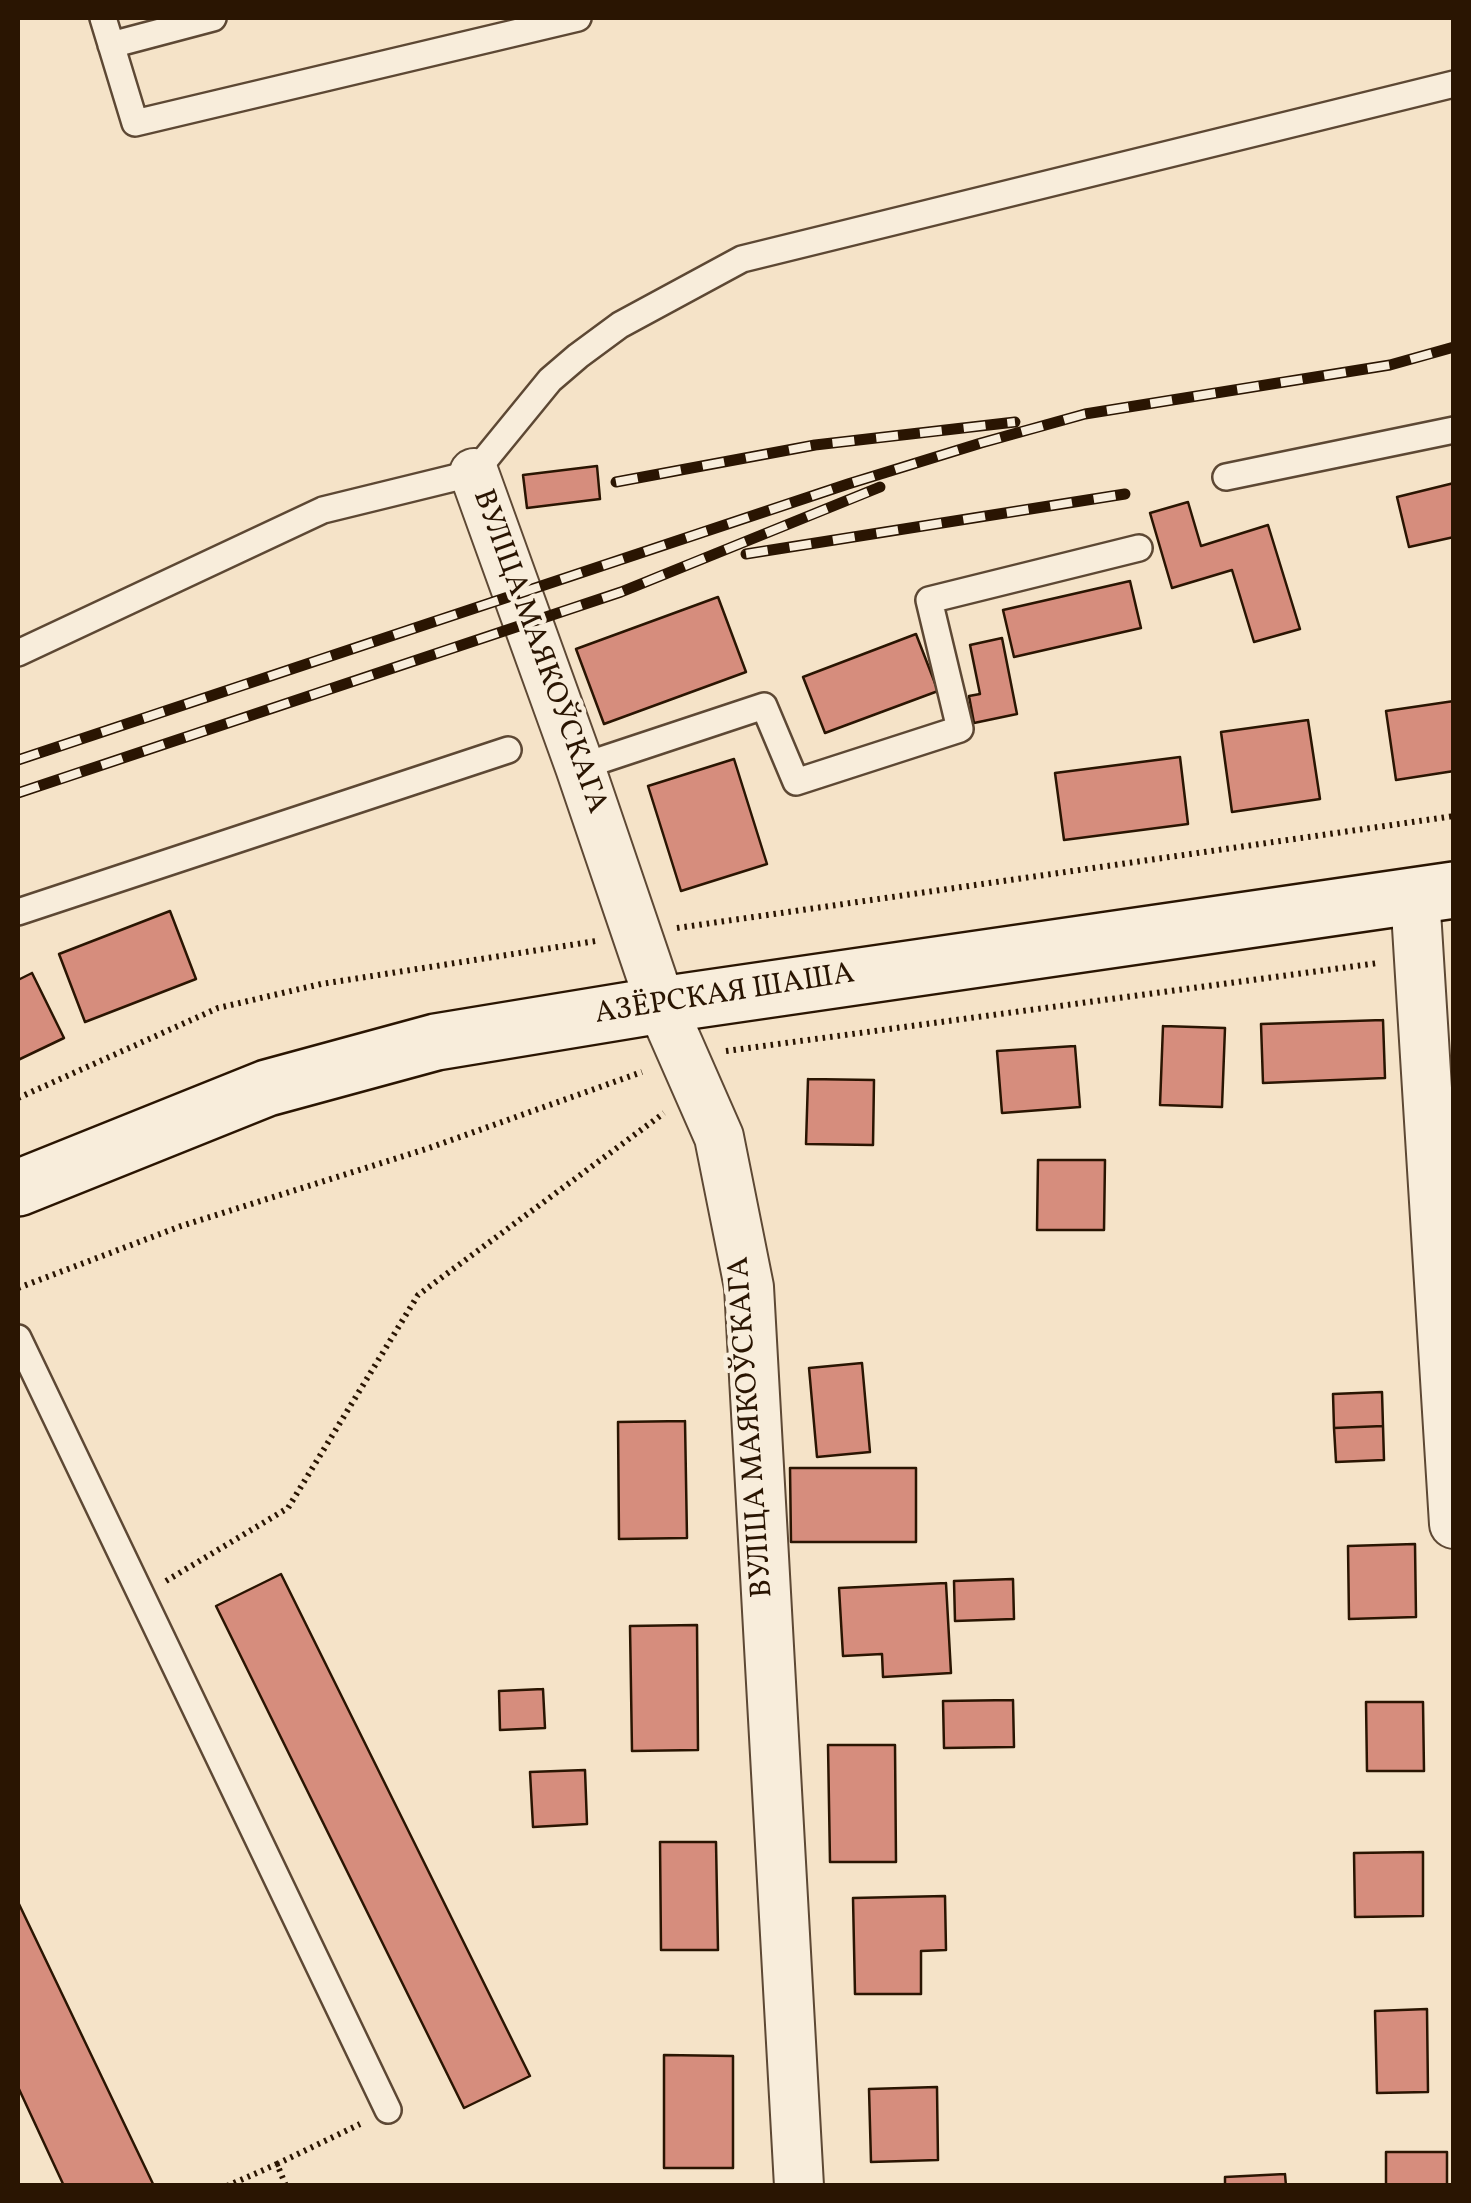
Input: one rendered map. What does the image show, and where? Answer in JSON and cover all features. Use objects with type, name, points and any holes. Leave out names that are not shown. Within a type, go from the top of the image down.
[{"type":"main road","name":"АЗЁРСКАЯ ШАША","points":[[18,1188],[268,1088],[436,1042],[661,1005],[1434,893]]},
{"type":"street","name":"ВУЛІЦА МАЯКОЎСКАГА","points":[[474,473],[661,1005],[719,1138],[749,1286],[799,2186]]},
{"type":"street","points":[[1434,893],[1454,1524]]},
{"type":"lane","points":[[103,18],[135,123],[578,18]]},
{"type":"lane","points":[[111,45],[213,18]]},
{"type":"lane","points":[[18,653],[323,510],[474,473],[550,380],[578,356],[620,325],[742,259],[1454,84]]},
{"type":"lane","points":[[1226,477],[1454,430]]},
{"type":"lane","points":[[580,767],[764,706],[796,782],[960,729],[930,600],[1139,548]]},
{"type":"lane","points":[[18,912],[508,750]]},
{"type":"lane","points":[[18,1338],[388,2110]]},
{"type":"path","points":[[18,1098],[218,1008],[321,984],[636,934],[1454,816]]},
{"type":"path","points":[[141,1596],[288,1508],[418,1295],[697,1088]]},
{"type":"path","points":[[227,2186],[388,2110]]},
{"type":"path","points":[[277,2164],[286,2186]]},
{"type":"building","points":[[597,466],[600,499],[527,508],[523,475]]},
{"type":"building","points":[[1454,483],[1454,537],[1409,547],[1397,497]]},
{"type":"building","points":[[1188,502],[1201,546],[1268,525],[1300,629],[1254,642],[1232,570],[1172,588],[1150,513]]},
{"type":"building","points":[[1130,581],[1141,628],[1014,657],[1003,610]]},
{"type":"building","points":[[718,597],[746,672],[604,724],[576,649]]},
{"type":"building","points":[[916,634],[938,691],[825,733],[803,677]]},
{"type":"building","points":[[1002,638],[1017,714],[974,723],[969,696],[980,694],[970,645]]},
{"type":"building","points":[[1454,701],[1454,771],[1396,780],[1386,711]]},
{"type":"building","points":[[1308,720],[1320,799],[1232,812],[1221,732]]},
{"type":"building","points":[[1180,757],[1188,824],[1064,840],[1055,773]]},
{"type":"building","points":[[734,759],[767,864],[681,891],[648,786]]},
{"type":"building","points":[[170,911],[196,979],[85,1022],[59,954]]},
{"type":"building","points":[[32,973],[64,1038],[18,1060],[18,980]]},
{"type":"building","points":[[1383,1020],[1385,1078],[1263,1083],[1261,1024]]},
{"type":"building","points":[[1163,1026],[1225,1028],[1222,1107],[1160,1105]]},
{"type":"building","points":[[1075,1046],[1080,1107],[1002,1113],[997,1051]]},
{"type":"building","points":[[808,1079],[874,1080],[873,1145],[806,1144]]},
{"type":"building","points":[[1038,1160],[1105,1160],[1104,1230],[1037,1230]]},
{"type":"building","points":[[862,1363],[870,1452],[817,1457],[809,1368]]},
{"type":"building","points":[[1382,1392],[1383,1426],[1334,1428],[1333,1394]]},
{"type":"building","points":[[685,1421],[687,1538],[619,1539],[618,1422]]},
{"type":"building","points":[[1383,1426],[1384,1460],[1336,1462],[1334,1428]]},
{"type":"building","points":[[790,1468],[916,1468],[916,1542],[791,1542]]},
{"type":"building","points":[[1415,1544],[1416,1617],[1349,1619],[1348,1546]]},
{"type":"building","points":[[281,1574],[530,2076],[464,2108],[216,1606]]},
{"type":"building","points":[[1013,1579],[1014,1619],[955,1621],[954,1581]]},
{"type":"building","points":[[946,1583],[951,1673],[883,1677],[882,1654],[843,1656],[839,1588]]},
{"type":"building","points":[[697,1625],[698,1750],[632,1751],[630,1626]]},
{"type":"building","points":[[543,1689],[545,1728],[500,1730],[499,1691]]},
{"type":"building","points":[[1013,1700],[1014,1747],[944,1748],[943,1701]]},
{"type":"building","points":[[1366,1702],[1423,1702],[1424,1771],[1367,1771]]},
{"type":"building","points":[[828,1745],[895,1745],[896,1862],[830,1862]]},
{"type":"building","points":[[585,1770],[587,1824],[533,1827],[530,1772]]},
{"type":"building","points":[[660,1842],[716,1842],[718,1950],[661,1950]]},
{"type":"building","points":[[1423,1852],[1423,1916],[1355,1917],[1354,1853]]},
{"type":"building","points":[[945,1896],[946,1950],[921,1951],[921,1994],[855,1994],[853,1898]]},
{"type":"building","points":[[18,1902],[154,2186],[64,2186],[18,2087]]},
{"type":"building","points":[[1427,2009],[1428,2092],[1377,2093],[1375,2011]]},
{"type":"building","points":[[664,2055],[733,2056],[733,2168],[664,2168]]},
{"type":"building","points":[[937,2087],[938,2160],[871,2162],[869,2089]]},
{"type":"building","points":[[1386,2152],[1447,2152],[1447,2186],[1386,2186]]},
{"type":"building","points":[[1285,2174],[1286,2186],[1225,2186],[1225,2177]]},
{"type":"railway","points":[[18,760],[981,443],[1085,414],[1390,365],[1454,347]]},
{"type":"railway","points":[[616,482],[815,445],[1015,422]]},
{"type":"railway","points":[[18,793],[621,592],[880,487]]},
{"type":"railway","points":[[746,554],[1125,494]]}]
